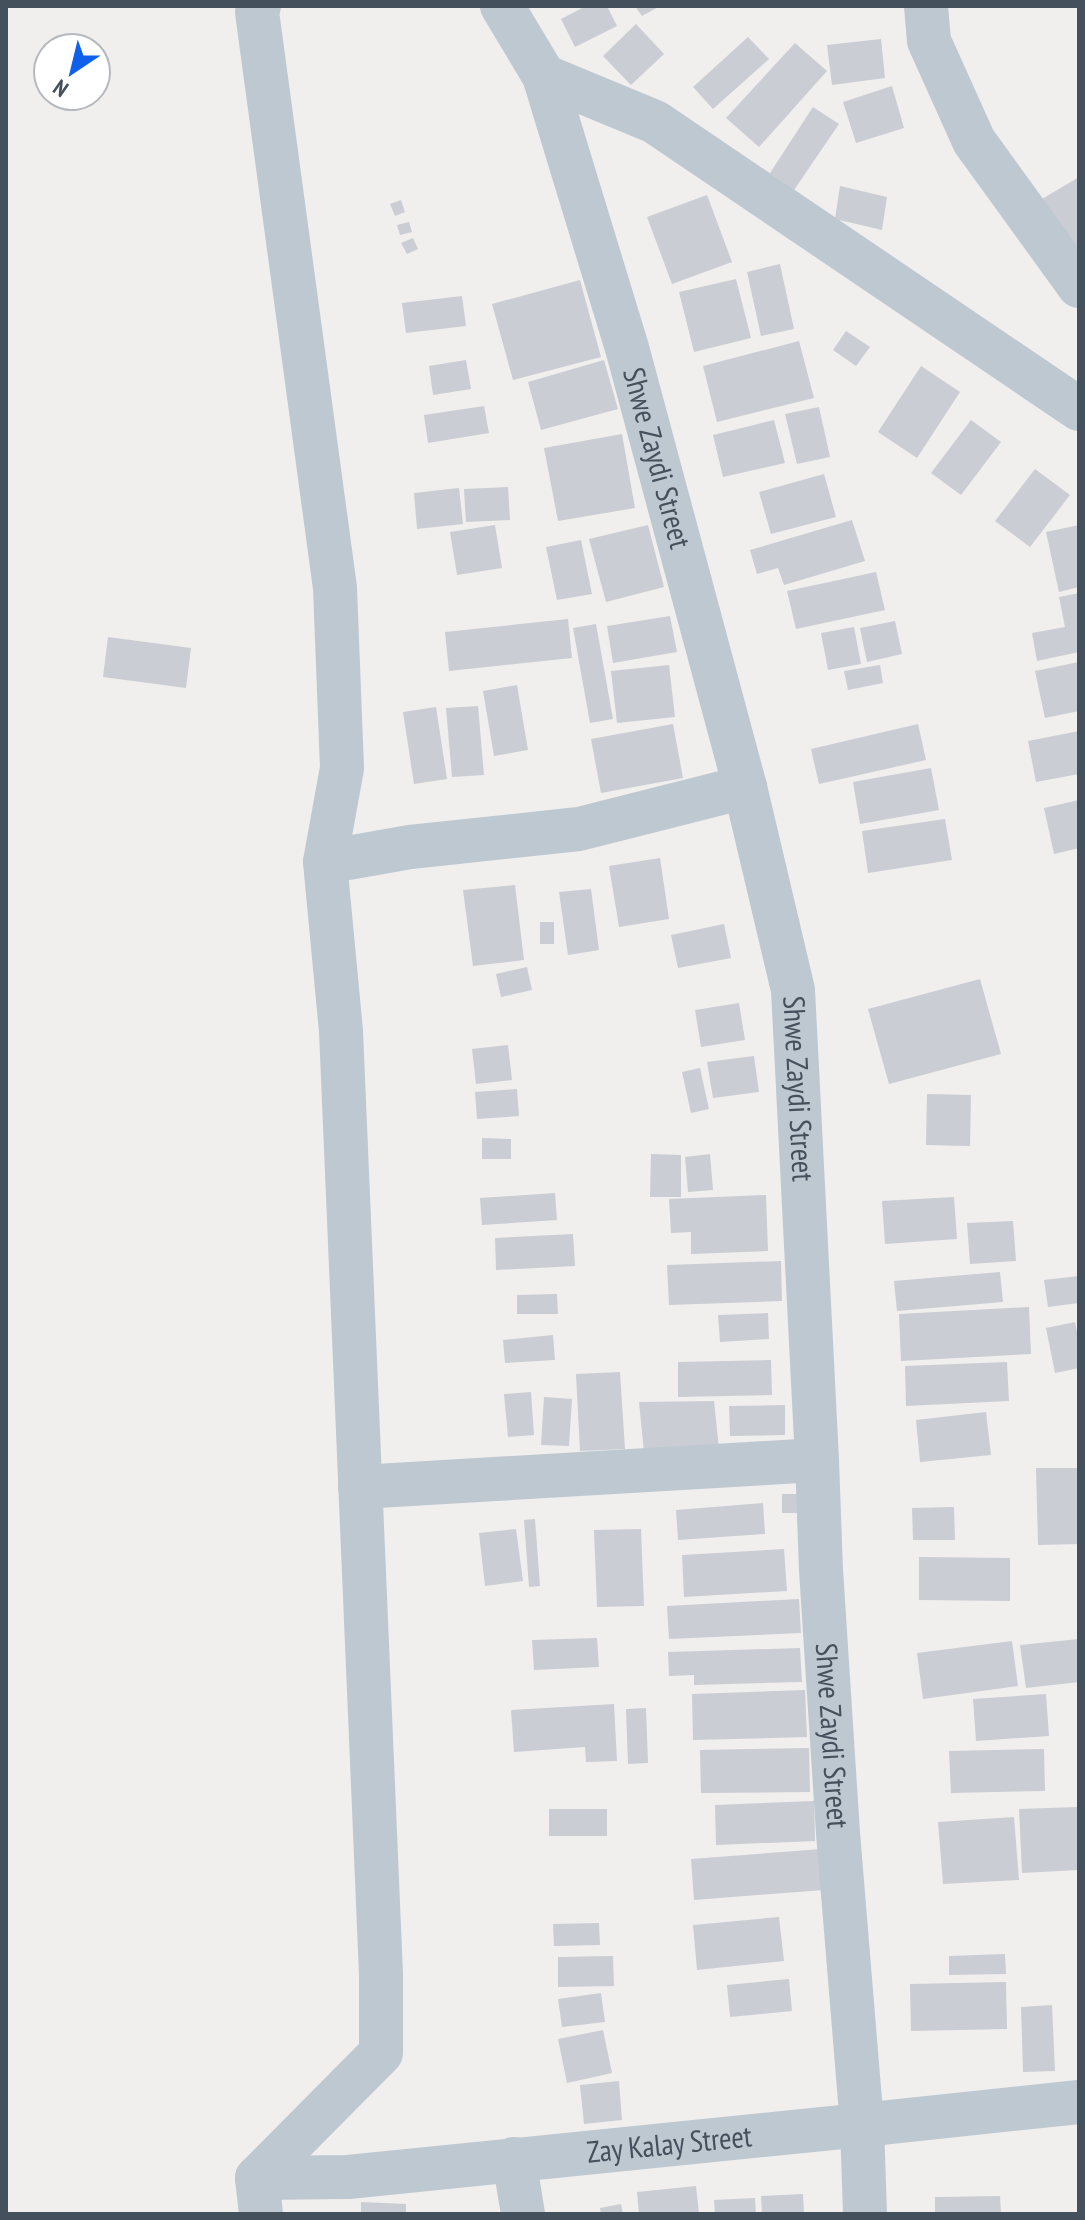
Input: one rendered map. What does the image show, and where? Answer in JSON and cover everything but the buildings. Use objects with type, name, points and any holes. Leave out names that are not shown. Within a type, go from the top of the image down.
[{"type":"street","points":[[259,6],[257,12],[335,588],[342,768],[325,862],[341,1031],[381,1974],[381,2053],[259,2196]]},
{"type":"street","name":"Shwe Zaydi Street","points":[[502,6],[544,76],[627,348],[745,787],[793,990],[821,1570],[862,2125],[865,2214]]},
{"type":"street","points":[[926,6],[929,41],[974,141],[1079,286]]},
{"type":"street","points":[[544,76],[655,122],[1079,409]]},
{"type":"street","points":[[325,862],[410,847],[579,829],[745,787]]},
{"type":"street","points":[[360,1487],[817,1460]]},
{"type":"street","name":"Zay Kalay Street","points":[[259,2196],[348,2177],[1079,2102]]},
{"type":"street","points":[[514,2159],[523,2214]]}]
